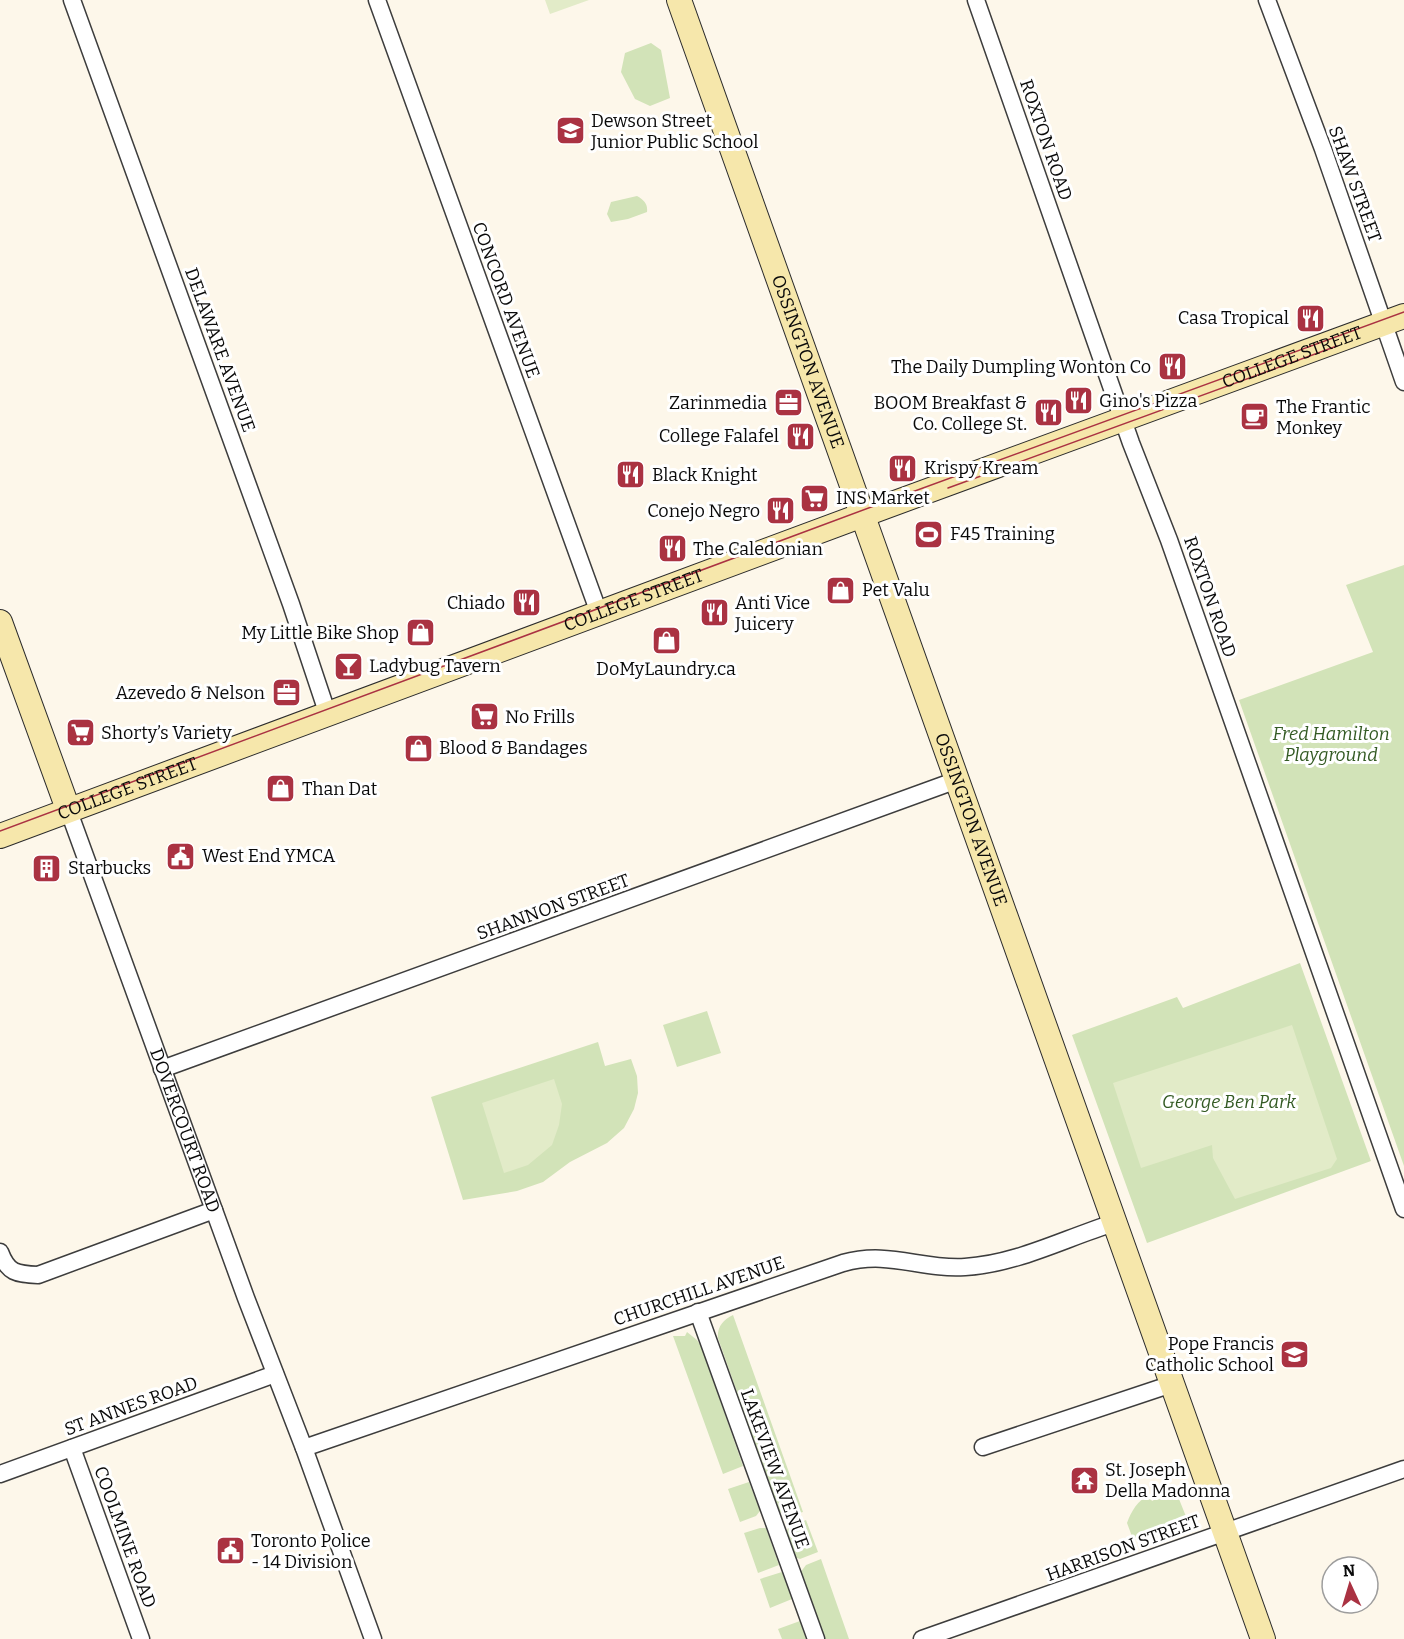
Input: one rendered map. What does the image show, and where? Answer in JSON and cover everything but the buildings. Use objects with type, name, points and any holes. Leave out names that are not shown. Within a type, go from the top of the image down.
[{"type":"street","name":"DELAWARE AVENUE","points":[[72,0],[291,603],[328,715]]},
{"type":"street","name":"CONCORD AVENUE","points":[[377,0],[598,613]]},
{"type":"street","name":"OSSINGTON AVENUE","points":[[679,0],[1263,1639]]},
{"type":"street","name":"ROXTON ROAD","points":[[976,0],[1404,1209]]},
{"type":"street","name":"SHAW STREET","points":[[1268,0],[1341,201],[1394,320],[1404,382]]},
{"type":"street","name":"COLLEGE STREET","points":[[0,836],[862,515],[1394,320]]},
{"type":"street","name":"DOVERCOURT ROAD","points":[[0,622],[162,1070],[373,1639]]},
{"type":"street","name":"SHANNON STREET","points":[[162,1070],[957,780]]},
{"type":"street","points":[[0,1252],[5,1264],[11,1270],[22,1275],[38,1275],[214,1210]]},
{"type":"street","name":"CHURCHILL AVENUE","points":[[304,1448],[858,1258],[892,1258],[948,1267],[976,1266],[1022,1256],[1114,1223]]},
{"type":"street","name":"LAKEVIEW AVENUE","points":[[698,1312],[816,1639]]},
{"type":"street","name":"ST ANNES ROAD","points":[[0,1474],[275,1374]]},
{"type":"street","points":[[983,1447],[1172,1384]]},
{"type":"street","name":"COOLMINE ROAD","points":[[72,1448],[141,1639]]},
{"type":"street","name":"HARRISON STREET","points":[[922,1639],[1404,1469]]},
{"type":"green space","points":[[545,0],[589,0],[550,14]]},
{"type":"green space","points":[[651,43],[661,50],[670,98],[650,106],[635,99],[621,72],[625,53]]},
{"type":"green space","points":[[637,196],[645,202],[647,212],[611,222],[607,214],[611,202]]},
{"type":"green space","name":"Fred Hamilton Playground","points":[[1404,565],[1404,1166],[1239,700],[1373,652],[1346,585]]},
{"type":"green space","name":"George Ben Park","points":[[1300,963],[1371,1161],[1147,1243],[1072,1035],[1177,997],[1183,1008]]},
{"type":"green space","points":[[707,1011],[721,1053],[677,1067],[663,1025]]},
{"type":"green space","points":[[1292,1025],[1337,1159],[1331,1168],[1235,1199],[1213,1158],[1212,1145],[1141,1168],[1113,1083]]},
{"type":"green space","points":[[598,1042],[605,1066],[631,1059],[637,1076],[638,1093],[634,1109],[624,1128],[607,1143],[570,1162],[543,1182],[517,1191],[463,1200],[431,1097]]},
{"type":"green space","points":[[554,1079],[562,1104],[559,1125],[552,1145],[528,1165],[504,1173],[482,1103]]},
{"type":"green space","points":[[733,1315],[803,1512],[791,1515],[779,1512],[718,1338],[721,1324]]},
{"type":"green space","points":[[687,1332],[701,1346],[743,1466],[723,1474],[673,1336],[685,1336]]},
{"type":"green space","points":[[749,1482],[760,1511],[756,1516],[740,1522],[728,1489]]},
{"type":"green space","points":[[1175,1489],[1187,1519],[1133,1539],[1127,1523],[1138,1503],[1149,1496],[1152,1501]]},
{"type":"green space","points":[[806,1520],[818,1552],[800,1559],[794,1557],[786,1532],[789,1527]]},
{"type":"green space","points":[[766,1528],[779,1565],[758,1573],[744,1533]]},
{"type":"green space","points":[[821,1559],[849,1639],[825,1639],[800,1573],[806,1565]]},
{"type":"green space","points":[[782,1572],[792,1599],[770,1608],[760,1579]]},
{"type":"green space","points":[[800,1621],[806,1639],[782,1639],[778,1629]]},
{"type":"tram line","points":[[0,831],[882,503],[1404,312]]},
{"type":"tram line","points":[[948,488],[1337,346]]},
{"type":"place","name":"Dewson Street Junior Public School","points":[[570,131]]},
{"type":"place","name":"Casa Tropical","points":[[1310,318]]},
{"type":"place","name":"The Daily Dumpling Wonton Co","points":[[1172,367]]},
{"type":"place","name":"Gino's Pizza","points":[[1078,401]]},
{"type":"place","name":"Zarinmedia","points":[[788,403]]},
{"type":"place","name":"BOOM Breakfast & Co. College St.","points":[[1048,413]]},
{"type":"place","name":"The Frantic Monkey","points":[[1255,417]]},
{"type":"place","name":"College Falafel","points":[[800,436]]},
{"type":"place","name":"Krispy Kream","points":[[903,468]]},
{"type":"place","name":"Black Knight","points":[[631,475]]},
{"type":"place","name":"INS Market","points":[[815,498]]},
{"type":"place","name":"Conejo Negro","points":[[781,511]]},
{"type":"place","name":"F45 Training","points":[[929,534]]},
{"type":"place","name":"The Caledonian","points":[[672,549]]},
{"type":"place","name":"Pet Valu","points":[[841,590]]},
{"type":"place","name":"Chiado","points":[[526,603]]},
{"type":"place","name":"Anti Vice Juicery","points":[[714,613]]},
{"type":"place","name":"My Little Bike Shop","points":[[420,633]]},
{"type":"place","name":"DoMyLaundry.ca","points":[[666,640]]},
{"type":"place","name":"Ladybug Tavern","points":[[348,666]]},
{"type":"place","name":"Azevedo & Nelson","points":[[286,693]]},
{"type":"place","name":"No Frills","points":[[484,717]]},
{"type":"place","name":"Shorty’s Variety","points":[[80,733]]},
{"type":"place","name":"Blood & Bandages","points":[[418,748]]},
{"type":"place","name":"Than Dat","points":[[281,789]]},
{"type":"place","name":"West End YMCA","points":[[181,856]]},
{"type":"place","name":"Starbucks","points":[[47,868]]},
{"type":"place","name":"Pope Francis Catholic School","points":[[1295,1354]]},
{"type":"place","name":"St. Joseph Della Madonna","points":[[1084,1480]]},
{"type":"place","name":"Toronto Police - 14 Division","points":[[230,1551]]}]
